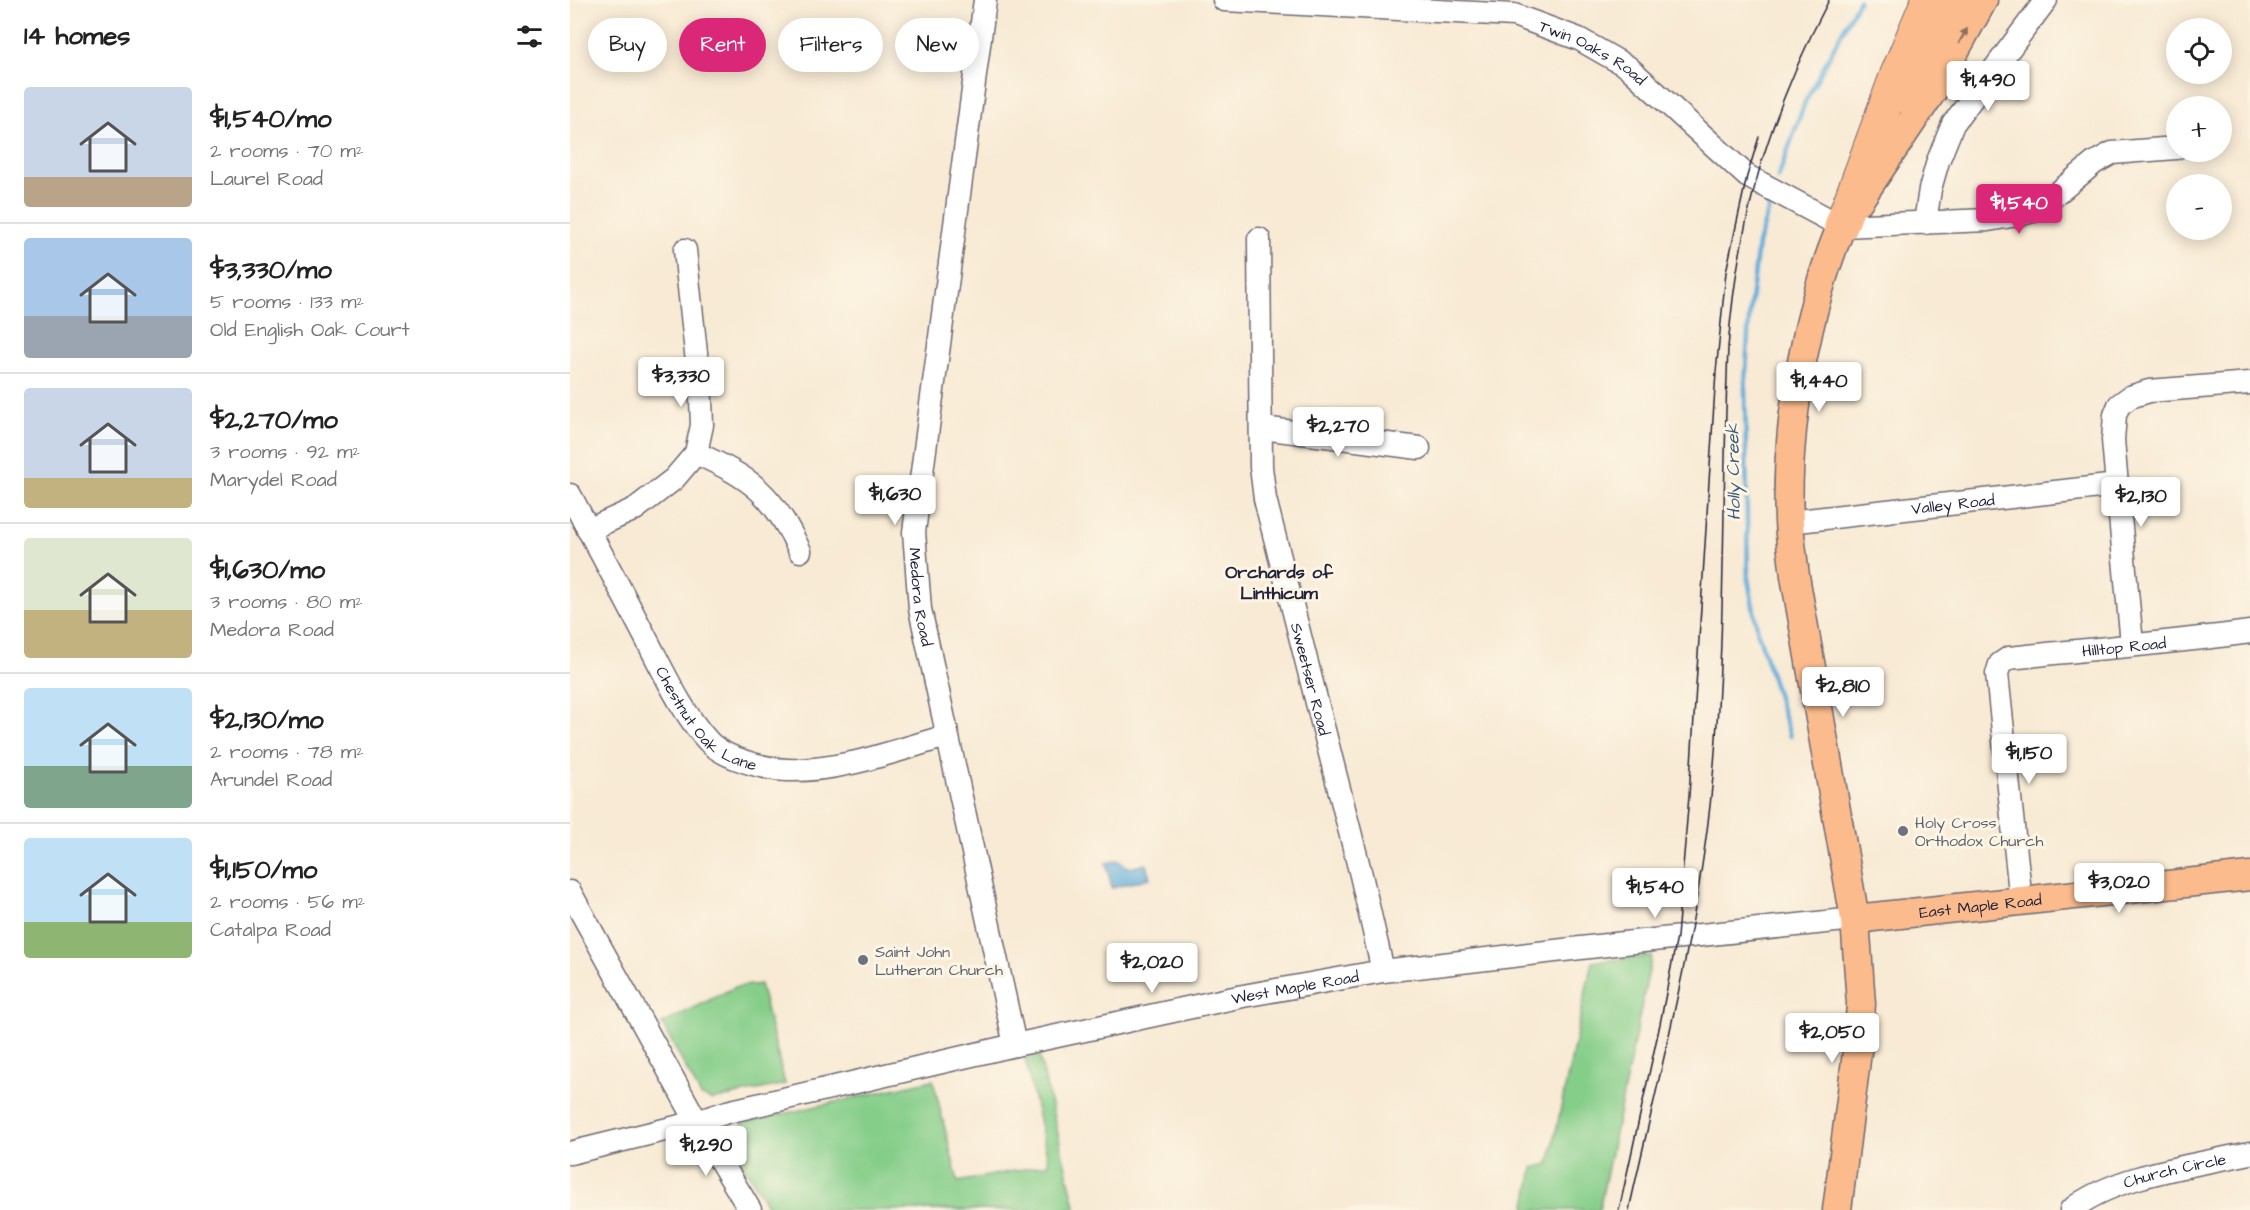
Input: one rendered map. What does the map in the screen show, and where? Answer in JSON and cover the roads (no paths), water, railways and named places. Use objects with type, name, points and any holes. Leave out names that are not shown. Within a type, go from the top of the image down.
[{"type":"highway","points":[[1841,226],[1897,74],[1928,0]]},
{"type":"main road","points":[[1837,1210],[1861,1004],[1855,920],[1795,576],[1790,522],[1790,470],[1797,399],[1807,335],[1841,226],[1908,83],[1955,0]]},
{"type":"main road","points":[[1841,226],[1933,90],[1983,0]]},
{"type":"main road","name":"East Maple Road","points":[[1855,920],[2250,876]]},
{"type":"street","name":"Medora Road","points":[[985,0],[914,532],[920,609],[1015,1045]]},
{"type":"street","name":"Twin Oaks Road","points":[[1224,0],[1514,8],[1580,39],[1628,67],[1747,177],[1841,226]]},
{"type":"street","points":[[1925,223],[1930,189],[1944,143],[1953,124],[2046,0]]},
{"type":"street","points":[[1841,226],[1988,220],[2037,210],[2094,163],[2112,153],[2166,149]]},
{"type":"street","name":"Sweetser Road","points":[[1259,239],[1261,467],[1265,499],[1361,875],[1383,971]]},
{"type":"street","points":[[588,530],[635,509],[674,479],[696,453],[702,425],[701,400],[684,250]]},
{"type":"street","points":[[2132,644],[2113,425],[2119,405],[2130,397],[2149,391],[2250,383]]},
{"type":"street","points":[[1262,428],[1419,448]]},
{"type":"street","points":[[696,453],[732,469],[757,487],[774,505],[788,526],[800,551]]},
{"type":"street","name":"Valley Road","points":[[1790,522],[2117,485]]},
{"type":"street","name":"Chestnut Oak Lane","points":[[570,495],[680,702],[708,742],[733,757],[762,767],[787,770],[853,762],[947,736]]},
{"type":"street","name":"Hilltop Road","points":[[2021,902],[1997,674],[2000,664],[2009,658],[2132,644],[2157,644],[2250,632]]},
{"type":"street","points":[[570,891],[697,1122],[750,1210]]},
{"type":"street","name":"West Maple Road","points":[[570,1153],[697,1122],[727,1112],[1015,1045],[1243,996],[1383,971],[1624,943],[1855,920]]},
{"type":"street","name":"Church Circle","points":[[2071,1210],[2081,1201],[2153,1174],[2250,1153]]},
{"type":"water","points":[[1118,860],[1130,868],[1146,864],[1150,878],[1112,888],[1106,863]]},
{"type":"waterway","name":"Holly Creek","points":[[1778,178],[1805,102],[1859,0]]},
{"type":"waterway","name":"Holly Creek","points":[[1770,205],[1758,244],[1749,318],[1745,389],[1748,579],[1758,633],[1790,736]]},
{"type":"tram line","points":[[1629,1210],[1688,947],[1706,840],[1720,677],[1728,348],[1740,255],[1749,211],[1773,126],[1789,84],[1829,0]]},
{"type":"tram line","points":[[1619,1210],[1677,937],[1689,796],[1716,372],[1726,272],[1747,176],[1759,137]]},
{"type":"place","name":"Holy Cross Orthodox Church","points":[[1903,831]]},
{"type":"place","name":"Saint John Lutheran Church","points":[[863,960]]},
{"type":"district","name":"Orchards of Linthicum","points":[[1279,582]]}]
